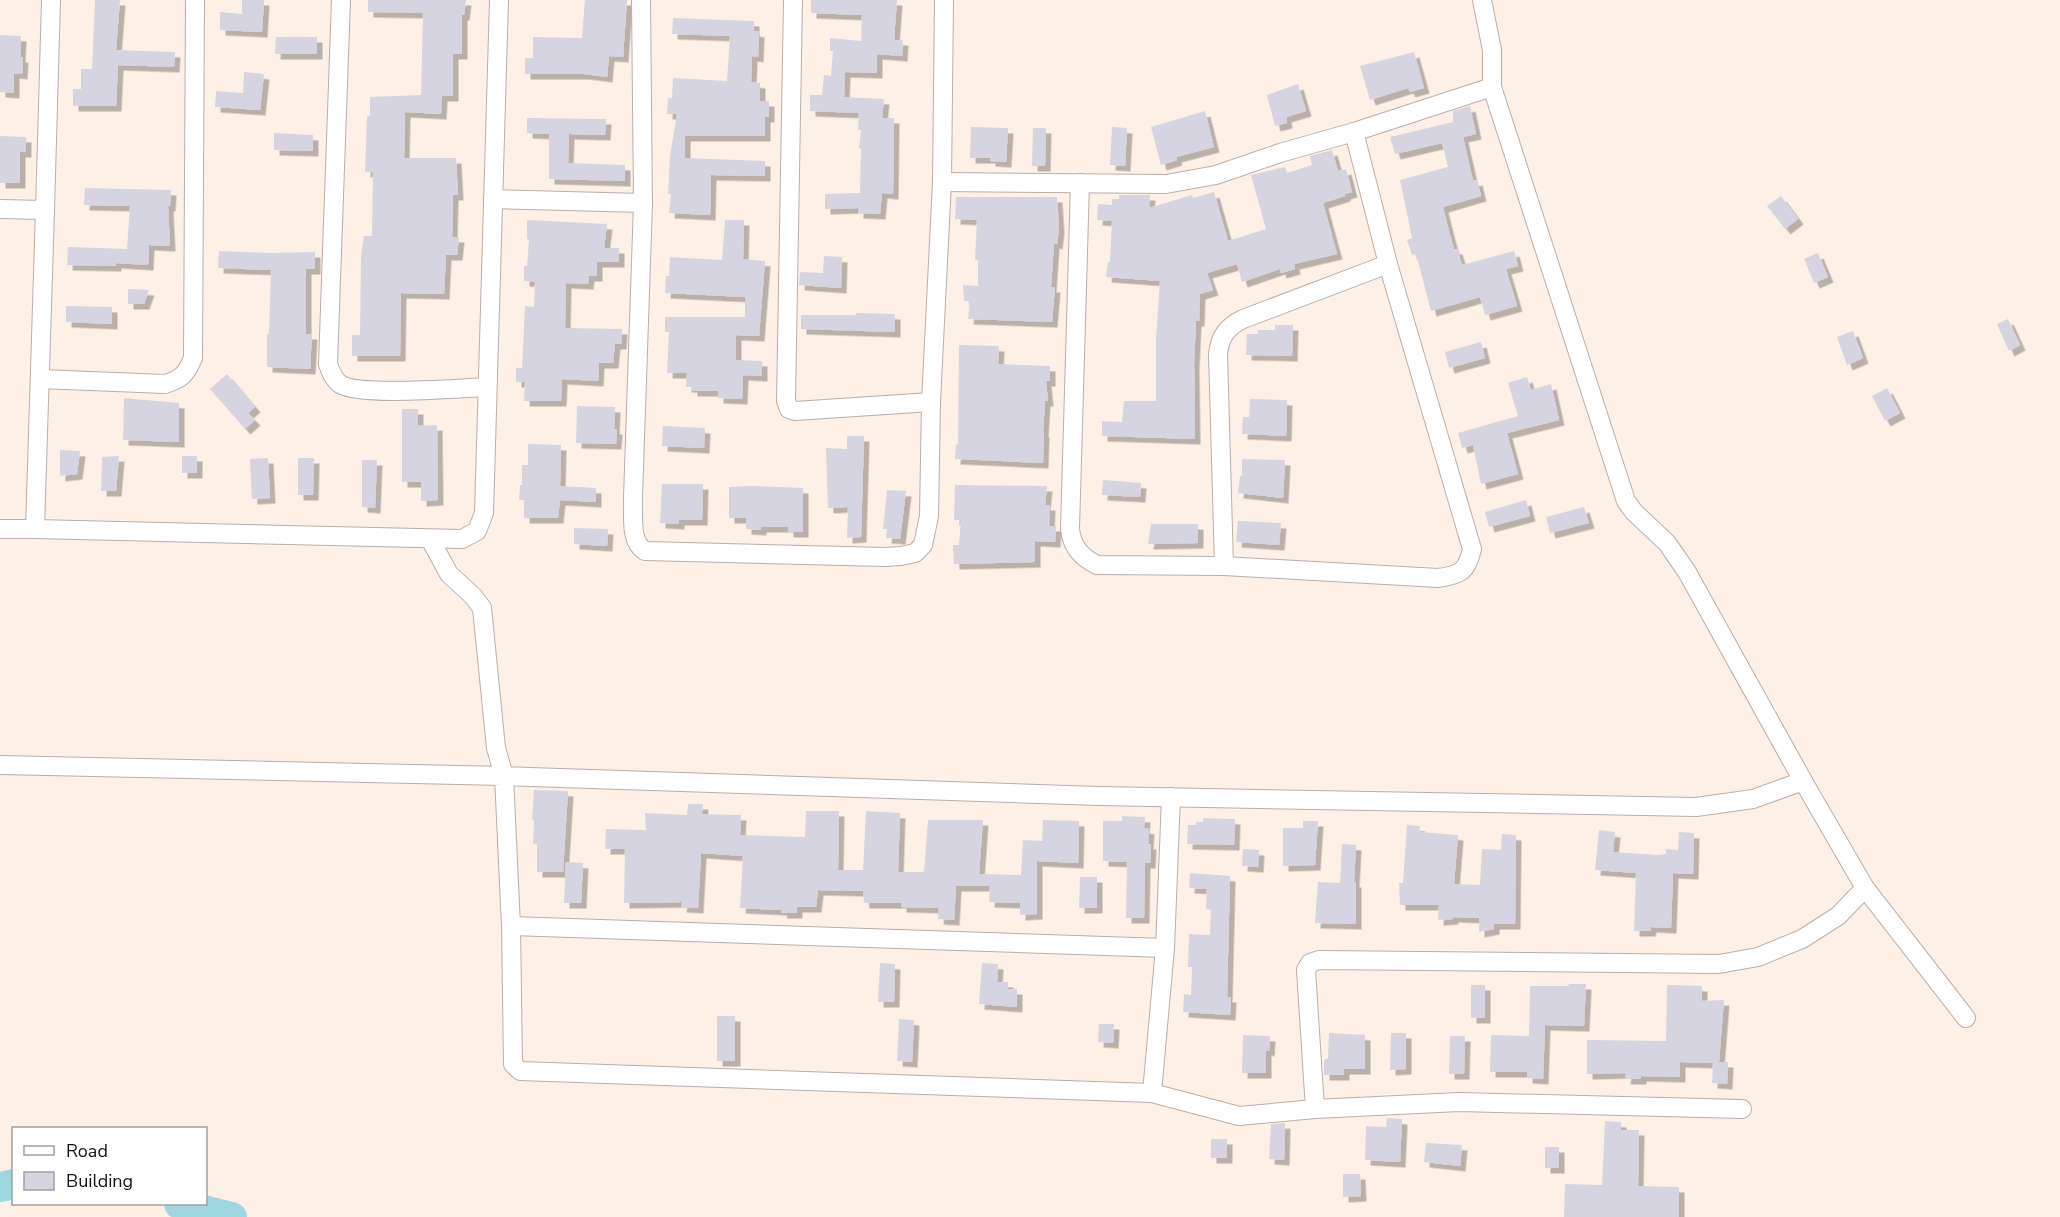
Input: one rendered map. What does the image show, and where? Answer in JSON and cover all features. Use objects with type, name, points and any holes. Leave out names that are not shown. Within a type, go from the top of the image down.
[{"type":"street","points":[[35,529],[51,0]]},
{"type":"street","points":[[40,379],[165,384],[180,380],[187,372],[193,358],[195,0]]},
{"type":"street","points":[[341,0],[328,364],[333,376],[340,384],[352,388],[416,390],[487,387]]},
{"type":"street","points":[[0,529],[430,539],[462,539],[477,531],[484,513],[499,0]]},
{"type":"street","points":[[641,0],[643,203],[633,498],[635,537],[645,551],[885,556],[915,553],[923,545],[929,516],[931,402],[942,182],[944,0]]},
{"type":"street","points":[[793,0],[786,401],[789,409],[795,411],[931,402]]},
{"type":"street","points":[[1482,0],[1492,50],[1492,87],[1626,501],[1634,512],[1667,543],[1687,572],[1865,888],[1966,1017]]},
{"type":"street","points":[[942,182],[1166,184],[1216,175],[1492,87]]},
{"type":"street","points":[[1080,183],[1070,529],[1071,540],[1086,560],[1097,565],[1224,566],[1438,578],[1454,576],[1464,570],[1472,549],[1389,264],[1354,132]]},
{"type":"street","points":[[493,199],[643,203]]},
{"type":"street","points":[[0,208],[45,210]]},
{"type":"street","points":[[1224,566],[1218,354],[1220,341],[1227,330],[1243,319],[1389,264]]},
{"type":"street","points":[[430,539],[449,574],[473,596],[482,608],[496,748],[504,776],[511,926],[513,1064],[520,1071],[1152,1093],[1239,1116],[1315,1109],[1459,1102],[1742,1109]]},
{"type":"street","points":[[0,765],[504,776],[1171,797],[1696,807],[1753,799],[1803,781]]},
{"type":"street","points":[[1152,1093],[1165,948],[1171,797]]},
{"type":"street","points":[[1315,1109],[1306,970],[1310,963],[1319,960],[1719,964],[1758,957],[1802,939],[1838,916],[1865,888]]},
{"type":"street","points":[[511,926],[1165,948]]},
{"type":"building","points":[[95,0],[120,0],[116,50],[175,52],[174,67],[118,65],[116,106],[73,106],[73,89],[81,89],[81,69],[92,69]]},
{"type":"building","points":[[242,0],[264,0],[262,32],[220,30],[220,12],[242,14]]},
{"type":"building","points":[[368,0],[466,0],[464,15],[462,15],[462,54],[453,54],[453,96],[442,96],[441,114],[405,112],[404,158],[456,158],[458,195],[453,195],[452,237],[459,237],[457,255],[446,255],[444,294],[401,293],[400,356],[352,356],[352,335],[360,335],[361,256],[364,236],[372,236],[373,172],[365,172],[370,97],[421,95],[423,13],[368,12]]},
{"type":"building","points":[[585,0],[627,0],[623,57],[609,56],[607,77],[584,74],[525,74],[525,58],[533,58],[533,37],[582,38]]},
{"type":"building","points":[[811,0],[897,0],[894,40],[903,40],[902,56],[877,54],[877,73],[845,72],[844,97],[884,99],[882,118],[894,118],[893,194],[882,193],[880,214],[858,213],[858,208],[825,209],[825,194],[860,193],[859,113],[810,111],[810,95],[822,95],[824,75],[831,76],[833,51],[830,51],[830,38],[861,41],[862,15],[811,13]]},
{"type":"building","points":[[673,18],[754,21],[754,31],[759,32],[758,57],[752,56],[751,82],[760,83],[760,101],[769,101],[769,117],[765,117],[765,136],[685,136],[685,158],[765,161],[765,176],[711,175],[710,215],[669,213],[670,156],[677,114],[667,114],[668,98],[672,98],[673,78],[727,81],[730,36],[672,34]]},
{"type":"building","points":[[0,35],[21,36],[22,74],[14,73],[14,93],[0,92]]},
{"type":"building","points":[[276,37],[317,37],[317,54],[275,54]]},
{"type":"building","points":[[1414,52],[1424,88],[1410,92],[1408,88],[1370,100],[1360,66]]},
{"type":"building","points":[[244,72],[264,74],[260,110],[215,107],[216,91],[243,93]]},
{"type":"building","points":[[1298,84],[1306,111],[1286,117],[1287,123],[1275,126],[1267,95]]},
{"type":"building","points":[[1470,106],[1476,134],[1463,137],[1473,181],[1477,180],[1481,196],[1443,207],[1454,249],[1457,249],[1462,265],[1514,251],[1518,266],[1506,269],[1517,306],[1485,315],[1480,297],[1431,311],[1416,254],[1412,255],[1407,240],[1412,238],[1400,180],[1448,167],[1442,143],[1395,154],[1390,137],[1453,122],[1453,111]]},
{"type":"building","points":[[1205,111],[1214,147],[1176,157],[1177,160],[1161,165],[1151,127]]},
{"type":"building","points":[[527,118],[606,119],[605,135],[569,134],[568,163],[625,165],[625,181],[549,179],[549,134],[527,133]]},
{"type":"building","points":[[971,127],[1008,128],[1006,162],[990,161],[990,158],[970,158]]},
{"type":"building","points":[[1112,127],[1127,128],[1125,166],[1110,165]]},
{"type":"building","points":[[1033,128],[1046,128],[1045,166],[1032,166]]},
{"type":"building","points":[[274,133],[313,135],[313,151],[274,150]]},
{"type":"building","points":[[0,136],[26,137],[26,152],[20,152],[20,183],[0,183]]},
{"type":"building","points":[[1332,150],[1338,171],[1346,169],[1352,192],[1323,203],[1337,254],[1294,264],[1295,269],[1281,273],[1280,269],[1242,282],[1237,264],[1207,273],[1213,290],[1200,294],[1199,321],[1196,321],[1195,439],[1102,436],[1102,421],[1122,422],[1124,401],[1156,401],[1156,338],[1160,281],[1106,277],[1108,262],[1110,262],[1112,221],[1097,220],[1098,204],[1112,205],[1112,199],[1119,199],[1119,195],[1150,195],[1149,208],[1192,195],[1193,198],[1214,192],[1228,241],[1266,229],[1251,175],[1285,167],[1287,173],[1312,165],[1310,156]]},
{"type":"building","points":[[85,188],[171,190],[170,206],[168,206],[170,246],[149,245],[148,265],[116,263],[116,266],[67,265],[68,247],[127,249],[130,206],[84,205]]},
{"type":"building","points":[[1781,196],[1798,219],[1785,229],[1767,206]]},
{"type":"building","points":[[956,197],[1057,197],[1059,228],[1057,244],[1054,243],[1051,287],[1055,287],[1052,322],[968,319],[970,301],[964,301],[963,285],[978,286],[978,260],[975,260],[977,220],[955,219]]},
{"type":"building","points":[[527,220],[607,224],[604,248],[619,248],[619,262],[597,262],[597,276],[589,276],[588,284],[566,283],[565,328],[622,329],[621,344],[615,344],[613,363],[599,363],[598,381],[562,379],[561,401],[524,401],[525,382],[516,382],[516,368],[522,368],[525,306],[534,307],[535,282],[524,281],[524,266],[527,266],[529,240],[527,239]]},
{"type":"building","points":[[725,220],[744,220],[743,259],[765,261],[759,336],[736,335],[736,360],[762,361],[762,376],[743,375],[742,399],[718,398],[718,391],[692,391],[692,387],[686,387],[687,373],[667,373],[669,332],[665,332],[665,317],[745,317],[745,297],[665,293],[670,257],[722,260]]},
{"type":"building","points":[[219,251],[315,252],[315,269],[306,269],[306,334],[312,334],[310,369],[267,367],[271,270],[218,268]]},
{"type":"building","points":[[1818,253],[1828,277],[1814,283],[1804,259]]},
{"type":"building","points":[[824,256],[842,257],[841,288],[799,285],[800,272],[823,273]]},
{"type":"building","points":[[128,289],[149,290],[144,304],[128,304]]},
{"type":"building","points":[[66,306],[112,307],[112,324],[66,322]]},
{"type":"building","points":[[856,313],[895,314],[895,332],[801,329],[801,315],[856,315]]},
{"type":"building","points":[[2008,319],[2020,345],[2009,351],[1997,324]]},
{"type":"building","points":[[1275,325],[1293,325],[1292,356],[1246,355],[1247,334],[1258,334],[1257,330],[1275,330]]},
{"type":"building","points":[[1853,331],[1863,358],[1847,365],[1837,337]]},
{"type":"building","points":[[1481,342],[1485,358],[1449,368],[1445,352]]},
{"type":"building","points":[[959,345],[999,346],[998,364],[1050,366],[1050,381],[1046,381],[1048,401],[1045,401],[1043,463],[955,459],[956,444],[958,445]]},
{"type":"building","points":[[227,374],[255,407],[248,413],[255,420],[245,429],[210,389]]},
{"type":"building","points":[[1527,377],[1531,390],[1551,384],[1559,420],[1507,433],[1518,474],[1481,484],[1473,445],[1462,448],[1458,433],[1518,416],[1508,383]]},
{"type":"building","points":[[1887,388],[1900,413],[1885,421],[1872,396]]},
{"type":"building","points":[[124,398],[179,403],[179,442],[123,440]]},
{"type":"building","points":[[1250,399],[1287,400],[1286,436],[1242,434],[1243,417],[1249,417]]},
{"type":"building","points":[[577,406],[615,407],[616,444],[576,443]]},
{"type":"building","points":[[402,409],[418,409],[418,426],[437,425],[438,500],[421,501],[421,482],[402,482]]},
{"type":"building","points":[[663,426],[705,428],[704,448],[662,446]]},
{"type":"building","points":[[847,436],[864,436],[861,537],[847,538],[848,507],[828,508],[826,448],[847,449]]},
{"type":"building","points":[[528,444],[561,445],[560,486],[596,488],[596,502],[560,500],[558,518],[524,518],[524,500],[519,500],[522,465],[528,465]]},
{"type":"building","points":[[60,450],[80,451],[77,474],[60,476]]},
{"type":"building","points":[[119,456],[116,491],[101,491],[102,457]]},
{"type":"building","points":[[182,456],[197,456],[197,473],[182,473]]},
{"type":"building","points":[[268,458],[270,498],[252,499],[250,459]]},
{"type":"building","points":[[298,458],[314,458],[313,495],[298,495]]},
{"type":"building","points":[[1242,459],[1285,460],[1283,498],[1238,493],[1240,476],[1242,476]]},
{"type":"building","points":[[362,460],[377,460],[375,508],[362,507]]},
{"type":"building","points":[[1103,480],[1141,483],[1140,497],[1102,495]]},
{"type":"building","points":[[662,484],[703,484],[702,520],[679,520],[679,524],[660,523]]},
{"type":"building","points":[[955,485],[1047,486],[1045,505],[1050,505],[1049,526],[1056,526],[1055,542],[1035,541],[1035,562],[954,564],[953,545],[959,545],[961,520],[954,520]]},
{"type":"building","points":[[729,487],[803,488],[803,532],[788,532],[788,527],[746,529],[746,518],[729,518]]},
{"type":"building","points":[[887,490],[906,491],[900,539],[886,538],[887,529],[883,529]]},
{"type":"building","points":[[1526,500],[1530,516],[1489,527],[1485,512]]},
{"type":"building","points":[[1584,507],[1589,523],[1550,533],[1546,517]]},
{"type":"building","points":[[1238,521],[1281,523],[1279,545],[1236,542]]},
{"type":"building","points":[[1151,524],[1198,524],[1198,543],[1148,544]]},
{"type":"building","points":[[574,528],[608,529],[607,546],[574,544]]},
{"type":"building","points":[[534,790],[568,791],[563,872],[537,872],[537,844],[533,844],[534,820],[532,820]]},
{"type":"building","points":[[688,804],[703,804],[702,814],[741,815],[740,835],[805,837],[806,811],[839,811],[838,870],[863,870],[866,811],[900,813],[898,872],[924,872],[928,820],[983,820],[979,874],[1021,875],[1023,840],[1042,841],[1043,820],[1079,821],[1078,863],[1037,861],[1037,914],[1020,915],[1020,903],[989,902],[990,886],[956,886],[954,920],[938,919],[939,908],[901,907],[901,903],[864,903],[863,891],[818,890],[816,907],[797,907],[797,913],[740,908],[743,856],[701,853],[698,908],[681,907],[682,902],[624,903],[625,849],[605,849],[606,829],[646,830],[645,813],[687,815]]},
{"type":"building","points":[[1122,816],[1145,817],[1144,828],[1149,829],[1150,863],[1145,863],[1144,918],[1126,918],[1127,862],[1103,861],[1103,821],[1122,821]]},
{"type":"building","points":[[1203,818],[1235,819],[1234,845],[1187,844],[1188,825],[1203,822]]},
{"type":"building","points":[[1303,821],[1318,821],[1315,865],[1283,866],[1283,828],[1303,828]]},
{"type":"building","points":[[1407,825],[1420,826],[1419,832],[1458,835],[1454,884],[1480,885],[1482,849],[1501,850],[1502,834],[1516,835],[1515,924],[1494,924],[1494,929],[1479,932],[1479,918],[1453,917],[1453,919],[1438,920],[1439,905],[1400,905],[1399,883],[1403,883]]},
{"type":"building","points":[[1599,830],[1615,832],[1613,852],[1657,855],[1666,854],[1666,849],[1678,850],[1679,832],[1694,833],[1693,874],[1673,873],[1671,928],[1651,927],[1650,931],[1634,931],[1636,873],[1595,870]]},
{"type":"building","points":[[1342,844],[1356,845],[1354,882],[1356,882],[1356,924],[1315,923],[1318,882],[1340,883]]},
{"type":"building","points":[[1243,849],[1259,850],[1258,867],[1242,866]]},
{"type":"building","points":[[566,862],[583,863],[581,903],[564,903]]},
{"type":"building","points":[[1190,873],[1230,876],[1227,997],[1231,997],[1230,1015],[1183,1012],[1184,994],[1191,995],[1192,967],[1188,967],[1189,934],[1210,935],[1211,910],[1206,909],[1207,889],[1189,888]]},
{"type":"building","points":[[1080,877],[1097,877],[1097,908],[1079,908]]},
{"type":"building","points":[[880,963],[895,964],[894,1002],[878,1002]]},
{"type":"building","points":[[982,963],[998,964],[997,982],[1008,982],[1008,989],[1017,989],[1017,1007],[979,1004]]},
{"type":"building","points":[[1569,984],[1586,984],[1584,1026],[1545,1025],[1543,1079],[1527,1078],[1527,1072],[1490,1072],[1491,1035],[1529,1036],[1530,986],[1568,986]]},
{"type":"building","points":[[1471,985],[1485,985],[1485,1018],[1471,1018]]},
{"type":"building","points":[[1667,985],[1702,986],[1702,1001],[1724,1000],[1719,1062],[1728,1062],[1727,1084],[1712,1083],[1713,1063],[1680,1062],[1680,1077],[1641,1076],[1641,1079],[1625,1079],[1626,1073],[1587,1074],[1587,1040],[1666,1041]]},
{"type":"building","points":[[717,1016],[735,1016],[735,1061],[717,1061]]},
{"type":"building","points":[[899,1019],[914,1020],[912,1062],[897,1061]]},
{"type":"building","points":[[1099,1024],[1114,1024],[1113,1043],[1098,1042]]},
{"type":"building","points":[[1329,1033],[1365,1035],[1365,1069],[1344,1069],[1344,1075],[1324,1075],[1324,1060],[1328,1058]]},
{"type":"building","points":[[1391,1033],[1406,1033],[1406,1069],[1390,1070]]},
{"type":"building","points":[[1243,1035],[1270,1036],[1269,1051],[1266,1050],[1266,1073],[1242,1073]]},
{"type":"building","points":[[1450,1036],[1465,1036],[1464,1074],[1449,1074]]},
{"type":"building","points":[[1387,1118],[1402,1119],[1400,1162],[1365,1160],[1366,1126],[1386,1127]]},
{"type":"building","points":[[1605,1121],[1621,1122],[1621,1130],[1639,1130],[1638,1186],[1679,1187],[1679,1217],[1564,1217],[1565,1184],[1602,1185]]},
{"type":"building","points":[[1285,1123],[1284,1160],[1269,1159],[1271,1124]]},
{"type":"building","points":[[1211,1139],[1227,1139],[1227,1158],[1211,1158]]},
{"type":"building","points":[[1426,1143],[1462,1145],[1460,1166],[1424,1162]]},
{"type":"building","points":[[1545,1147],[1559,1147],[1559,1168],[1545,1168]]},
{"type":"building","points":[[1343,1174],[1360,1174],[1361,1196],[1343,1197]]},
{"type":"waterway","points":[[0,1187],[12,1184]]},
{"type":"waterway","points":[[183,1205],[232,1217]]}]
